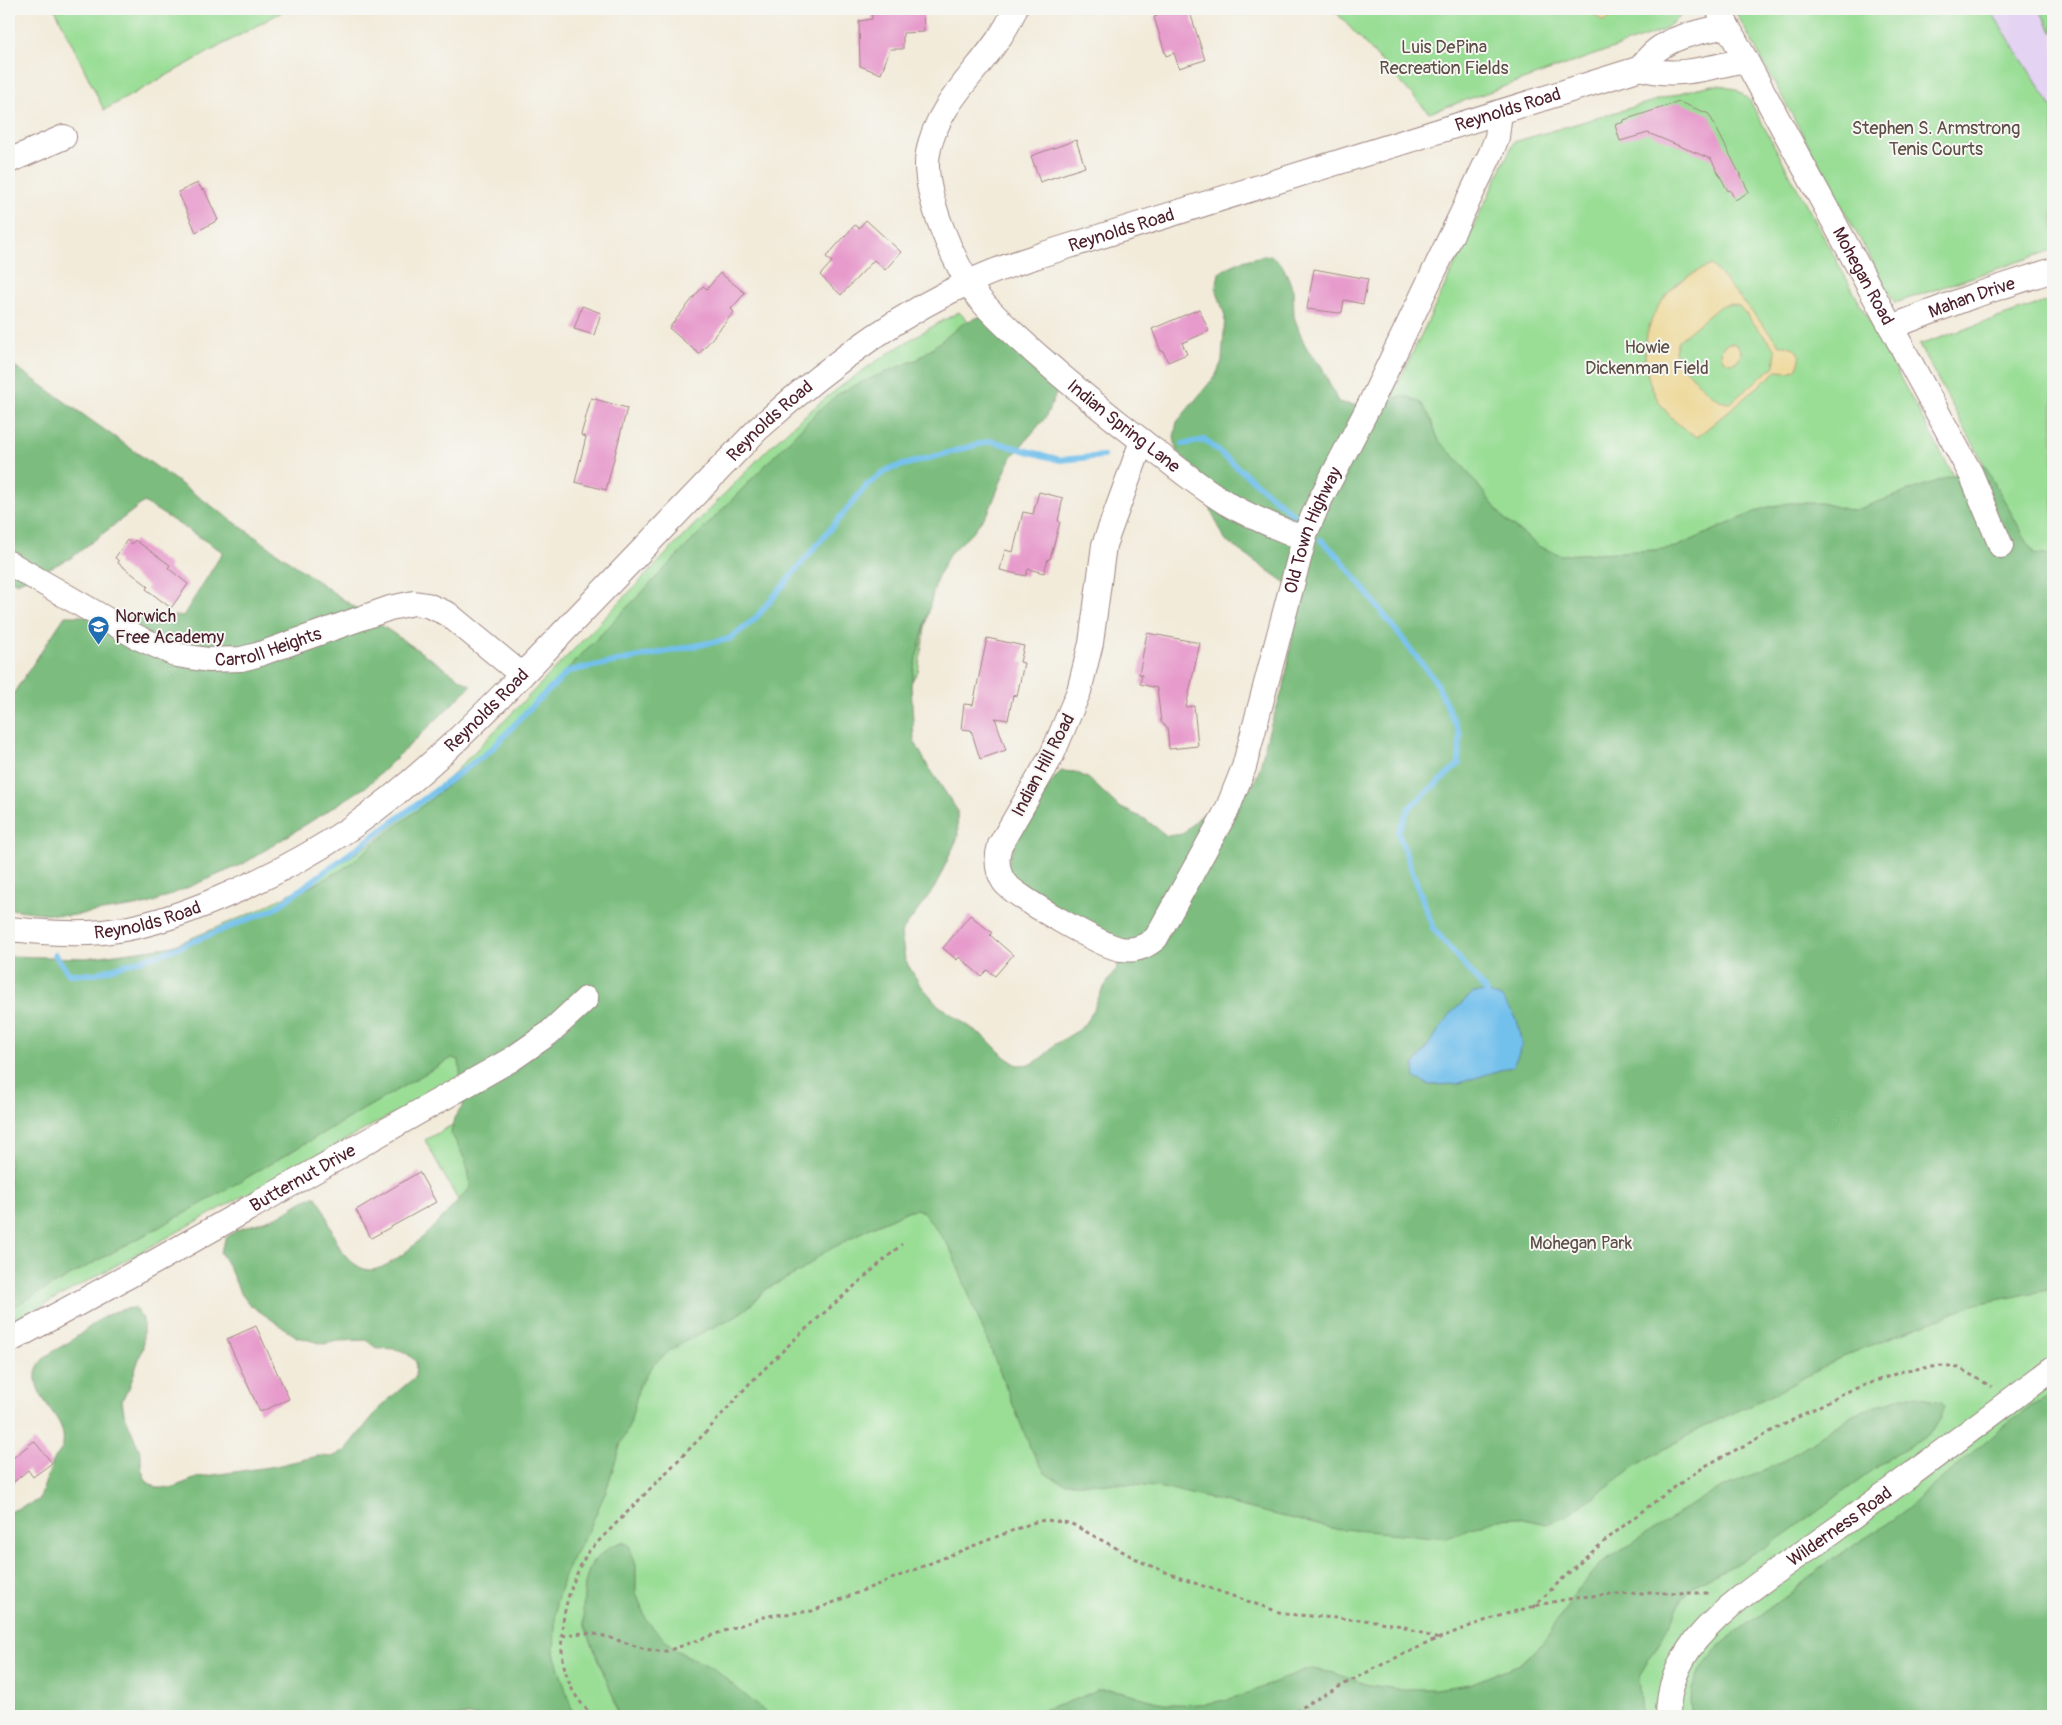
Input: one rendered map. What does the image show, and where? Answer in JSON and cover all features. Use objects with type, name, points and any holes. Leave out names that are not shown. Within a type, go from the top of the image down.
[{"type":"street","name":"Indian Spring Lane","points":[[1015,9],[1001,37],[955,96],[934,133],[928,156],[932,196],[952,254],[978,298],[1004,325],[1088,399],[1230,505],[1304,539]]},
{"type":"street","name":"Mohegan Road","points":[[1722,17],[1972,474],[2001,546]]},
{"type":"street","points":[[1641,68],[1650,54],[1664,44],[1722,17]]},
{"type":"street","name":"Reynolds Road","points":[[9,929],[80,934],[105,932],[150,922],[182,913],[244,888],[323,846],[372,812],[428,766],[490,708],[758,429],[786,403],[835,363],[898,322],[968,282],[1047,253],[1641,68],[1660,73],[1675,73],[1745,60]]},
{"type":"street","name":"Old Town Highway","points":[[1137,949],[1150,944],[1160,932],[1234,796],[1244,766],[1304,539],[1320,500],[1370,404],[1491,153],[1498,132],[1500,112]]},
{"type":"street","points":[[9,161],[64,137]]},
{"type":"street","name":"Mahan Drive","points":[[1891,327],[1990,290],[2053,270]]},
{"type":"street","name":"Indian Hill Road","points":[[1137,949],[1121,950],[1104,944],[1016,894],[1004,882],[997,861],[1000,845],[1052,756],[1079,691],[1091,643],[1104,545],[1142,440]]},
{"type":"street","name":"Carroll Heights","points":[[9,563],[136,637],[177,656],[208,660],[241,659],[390,608],[414,603],[427,604],[448,614],[522,675]]},
{"type":"street","name":"Butternut Drive","points":[[9,1341],[158,1260],[512,1059],[548,1034],[586,998]]},
{"type":"street","name":"Wilderness Road","points":[[1668,1716],[1668,1705],[1673,1682],[1689,1649],[1712,1623],[1746,1595],[1923,1466],[2053,1368]]},
{"type":"path","points":[[593,1716],[580,1702],[569,1681],[562,1654],[562,1636],[568,1597],[580,1566],[588,1552],[701,1438],[749,1384],[785,1349],[902,1244]]},
{"type":"path","points":[[1533,1608],[1562,1578],[1596,1548],[1686,1479],[1707,1465],[1846,1392],[1906,1370],[1942,1366],[1959,1368],[1973,1374],[2012,1400]]},
{"type":"path","points":[[562,1636],[583,1632],[596,1634],[652,1651],[667,1651],[767,1616],[812,1611],[1021,1527],[1045,1520],[1070,1523],[1142,1562],[1180,1578],[1285,1614],[1375,1621],[1402,1626],[1438,1638]]},
{"type":"path","points":[[1290,1716],[1330,1691],[1410,1650],[1490,1620],[1533,1608],[1600,1595],[1702,1593],[1746,1595]]},
{"type":"shaded area","points":[[1990,9],[2053,9],[2053,109]]},
{"type":"green space","points":[[55,9],[287,9],[104,110]]},
{"type":"green space","name":"Luis DePina Recreation Fields","points":[[1333,9],[1685,9],[1676,20],[1662,31],[1429,113]]},
{"type":"green space","name":"Stephen S. Armstrong Tenis Courts","points":[[1734,9],[1990,9],[2053,109],[2053,250],[1895,303]]},
{"type":"green space","points":[[2039,9],[2053,10],[2053,33]]},
{"type":"green space","name":"Mohegan Park","points":[[1713,85],[1733,88],[1750,101],[1953,475],[1984,464],[1919,345],[2053,299],[2053,1716],[14,1716],[556,1380],[425,1140],[607,1040],[552,1027],[9,1324],[9,956],[57,963],[169,947],[261,909],[315,880],[377,839],[452,775],[767,450],[811,410],[834,391],[907,341],[959,312],[1013,366],[937,557],[918,671],[834,811],[813,929],[1076,1106],[1252,805],[1336,512],[1514,142]]},
{"type":"green space","points":[[1271,255],[1282,265],[1293,290],[1294,317],[1304,343],[1311,355],[1321,365],[1338,402],[1352,405],[1366,404],[1393,397],[1408,397],[1421,403],[1429,415],[1439,441],[1459,461],[1505,520],[1540,547],[1561,555],[1655,550],[1676,547],[1764,508],[1789,503],[1821,503],[1853,511],[1984,464],[2034,554],[2053,556],[2053,1289],[1976,1304],[1843,1356],[1772,1395],[1701,1428],[1637,1465],[1567,1516],[1547,1524],[1519,1518],[1498,1519],[1447,1538],[1330,1528],[1170,1489],[1127,1484],[1065,1483],[1051,1477],[1045,1473],[1030,1447],[950,1248],[924,1213],[917,1209],[910,1210],[872,1227],[823,1253],[801,1271],[766,1289],[752,1304],[735,1317],[671,1350],[654,1364],[639,1386],[630,1424],[621,1443],[606,1491],[588,1532],[564,1576],[556,1604],[554,1653],[574,1716],[9,1716],[9,1512],[39,1500],[55,1458],[63,1444],[61,1426],[38,1388],[36,1371],[43,1360],[108,1315],[116,1311],[135,1308],[143,1319],[143,1347],[129,1388],[122,1400],[124,1413],[141,1454],[141,1468],[146,1481],[157,1488],[171,1488],[199,1477],[276,1466],[318,1456],[332,1457],[345,1451],[382,1405],[415,1377],[416,1362],[403,1351],[377,1349],[367,1340],[338,1341],[324,1344],[297,1337],[249,1304],[240,1292],[220,1252],[226,1238],[237,1230],[279,1216],[303,1201],[316,1196],[321,1203],[341,1250],[354,1264],[370,1270],[382,1267],[395,1260],[409,1249],[470,1188],[470,1180],[467,1166],[451,1133],[454,1118],[463,1106],[459,1060],[452,1058],[196,1207],[9,1309],[9,956],[86,958],[175,946],[254,917],[343,869],[476,763],[815,414],[838,394],[918,359],[965,322],[993,312],[1062,364],[1057,392],[1045,418],[1010,459],[989,511],[971,534],[950,553],[937,578],[911,685],[914,740],[926,763],[957,810],[958,837],[935,887],[901,933],[905,960],[919,983],[938,1005],[986,1038],[1005,1057],[1017,1065],[1032,1064],[1044,1056],[1054,1045],[1079,1030],[1089,1019],[1101,992],[1117,968],[1120,953],[1007,874],[1009,859],[1019,831],[1037,808],[1051,782],[1061,771],[1075,772],[1088,778],[1119,807],[1145,819],[1167,836],[1182,834],[1203,814],[1240,796],[1252,787],[1258,774],[1269,730],[1284,686],[1294,626],[1295,597],[1287,584],[1226,541],[1213,515],[1199,472],[1177,452],[1174,437],[1177,422],[1216,375],[1222,361],[1225,316],[1216,288],[1219,273],[1244,261]]},
{"type":"green space","name":"Norwich Free Academy","points":[[9,362],[344,600],[471,686],[367,786],[243,864],[149,904],[68,916],[9,909],[9,700],[65,616],[183,616],[223,552],[144,502],[71,558],[17,583],[9,578]]},
{"type":"green space","points":[[2053,1394],[2053,1716],[1693,1716],[1692,1688],[1701,1668],[1719,1646],[1788,1595],[1828,1562],[1893,1520],[2006,1424]]},
{"type":"green space","points":[[1902,1396],[1916,1396],[1941,1401],[1945,1406],[1941,1418],[1931,1432],[1886,1461],[1764,1549],[1693,1586],[1683,1598],[1639,1676],[1642,1716],[1021,1716],[1063,1704],[1099,1690],[1116,1690],[1157,1702],[1204,1704],[1238,1697],[1304,1670],[1312,1669],[1334,1673],[1369,1685],[1397,1689],[1435,1689],[1470,1684],[1519,1664],[1531,1655],[1547,1638],[1575,1593],[1600,1565],[1650,1531],[1714,1491],[1780,1463],[1854,1414]]},
{"type":"green space","points":[[622,1542],[629,1545],[636,1565],[636,1593],[646,1619],[655,1630],[676,1650],[714,1669],[770,1716],[618,1716],[614,1699],[584,1624],[583,1609],[585,1584],[593,1562],[609,1547]]},
{"type":"sand","points":[[1587,9],[1631,9],[1603,21]]},
{"type":"sand","points":[[1712,265],[1780,345],[1795,348],[1800,354],[1800,358],[1796,369],[1790,372],[1777,371],[1697,437],[1678,424],[1664,408],[1653,390],[1647,370],[1645,350],[1648,329],[1657,310],[1670,291],[1674,286],[1695,272]],"holes":[[[1728,304],[1739,306],[1776,350],[1774,366],[1730,403],[1723,402],[1698,383],[1683,366],[1675,351],[1678,341],[1720,306]]]},
{"type":"sand","points":[[1731,343],[1738,346],[1741,353],[1738,360],[1731,363],[1724,360],[1721,353],[1724,346]]},
{"type":"water","points":[[1487,992],[1502,998],[1517,1019],[1522,1047],[1513,1066],[1457,1084],[1430,1085],[1415,1078],[1414,1065],[1452,1012],[1473,993]]},
{"type":"building","points":[[871,9],[923,10],[924,32],[903,33],[903,49],[890,49],[881,74],[860,66],[859,21],[872,19]]},
{"type":"building","points":[[1155,9],[1189,9],[1205,60],[1179,68],[1174,53],[1166,56],[1154,17],[1157,16]]},
{"type":"building","points":[[1679,102],[1709,114],[1749,192],[1735,200],[1711,159],[1648,133],[1620,141],[1615,125],[1624,122],[1624,120]]},
{"type":"building","points":[[1076,140],[1085,167],[1040,182],[1031,156]]},
{"type":"building","points":[[198,183],[202,190],[204,189],[218,220],[196,232],[178,192]]},
{"type":"building","points":[[866,220],[901,252],[885,270],[874,260],[841,295],[820,275],[832,262],[826,257],[855,225],[859,228]]},
{"type":"building","points":[[1314,269],[1368,279],[1363,304],[1344,300],[1342,312],[1339,313],[1307,309]]},
{"type":"building","points":[[720,273],[745,293],[731,309],[734,312],[699,354],[669,328],[703,286],[707,289]]},
{"type":"building","points":[[582,306],[601,313],[594,335],[574,329]]},
{"type":"building","points":[[1199,309],[1209,331],[1182,343],[1187,354],[1168,362],[1152,329]]},
{"type":"building","points":[[591,398],[627,408],[606,490],[575,482],[586,437],[581,435]]},
{"type":"building","points":[[1039,492],[1063,498],[1058,521],[1060,522],[1050,559],[1048,559],[1044,573],[1028,569],[1026,576],[1000,570],[1005,550],[1013,552],[1023,512],[1033,514]]},
{"type":"building","points":[[127,540],[132,544],[135,540],[170,565],[168,568],[188,584],[171,608],[146,589],[148,586],[118,563],[119,561],[115,558]]},
{"type":"building","points":[[1147,633],[1200,643],[1186,707],[1194,706],[1198,746],[1169,749],[1167,727],[1161,722],[1157,688],[1140,684],[1142,675],[1139,674]]},
{"type":"building","points":[[987,638],[1024,646],[1020,662],[1024,663],[1017,696],[1013,695],[1008,720],[995,718],[1006,750],[980,759],[971,730],[961,729],[964,704],[973,705]]},
{"type":"building","points":[[970,915],[992,933],[990,935],[1013,955],[995,976],[987,970],[981,976],[959,957],[957,960],[943,948]]},
{"type":"building","points":[[419,1172],[436,1202],[371,1238],[356,1210]]},
{"type":"building","points":[[256,1326],[289,1399],[260,1412],[227,1339]]},
{"type":"building","points":[[34,1441],[52,1463],[33,1477],[28,1470],[9,1486],[9,1461]]},
{"type":"waterway","points":[[1183,444],[1205,440],[1294,515]]},
{"type":"waterway","points":[[55,955],[69,974],[94,974],[167,952],[274,909],[491,750],[534,704],[569,671],[729,639],[754,620],[868,484],[889,469],[991,441],[1060,460],[1103,456]]},
{"type":"waterway","points":[[1321,540],[1339,557],[1436,682],[1460,734],[1459,764],[1409,808],[1398,832],[1433,928],[1487,992]]},
{"type":"place","name":"Norwich Free Academy","points":[[99,645]]},
{"type":"park label","name":"Howie Dickenman Field","points":[[1647,357]]}]
